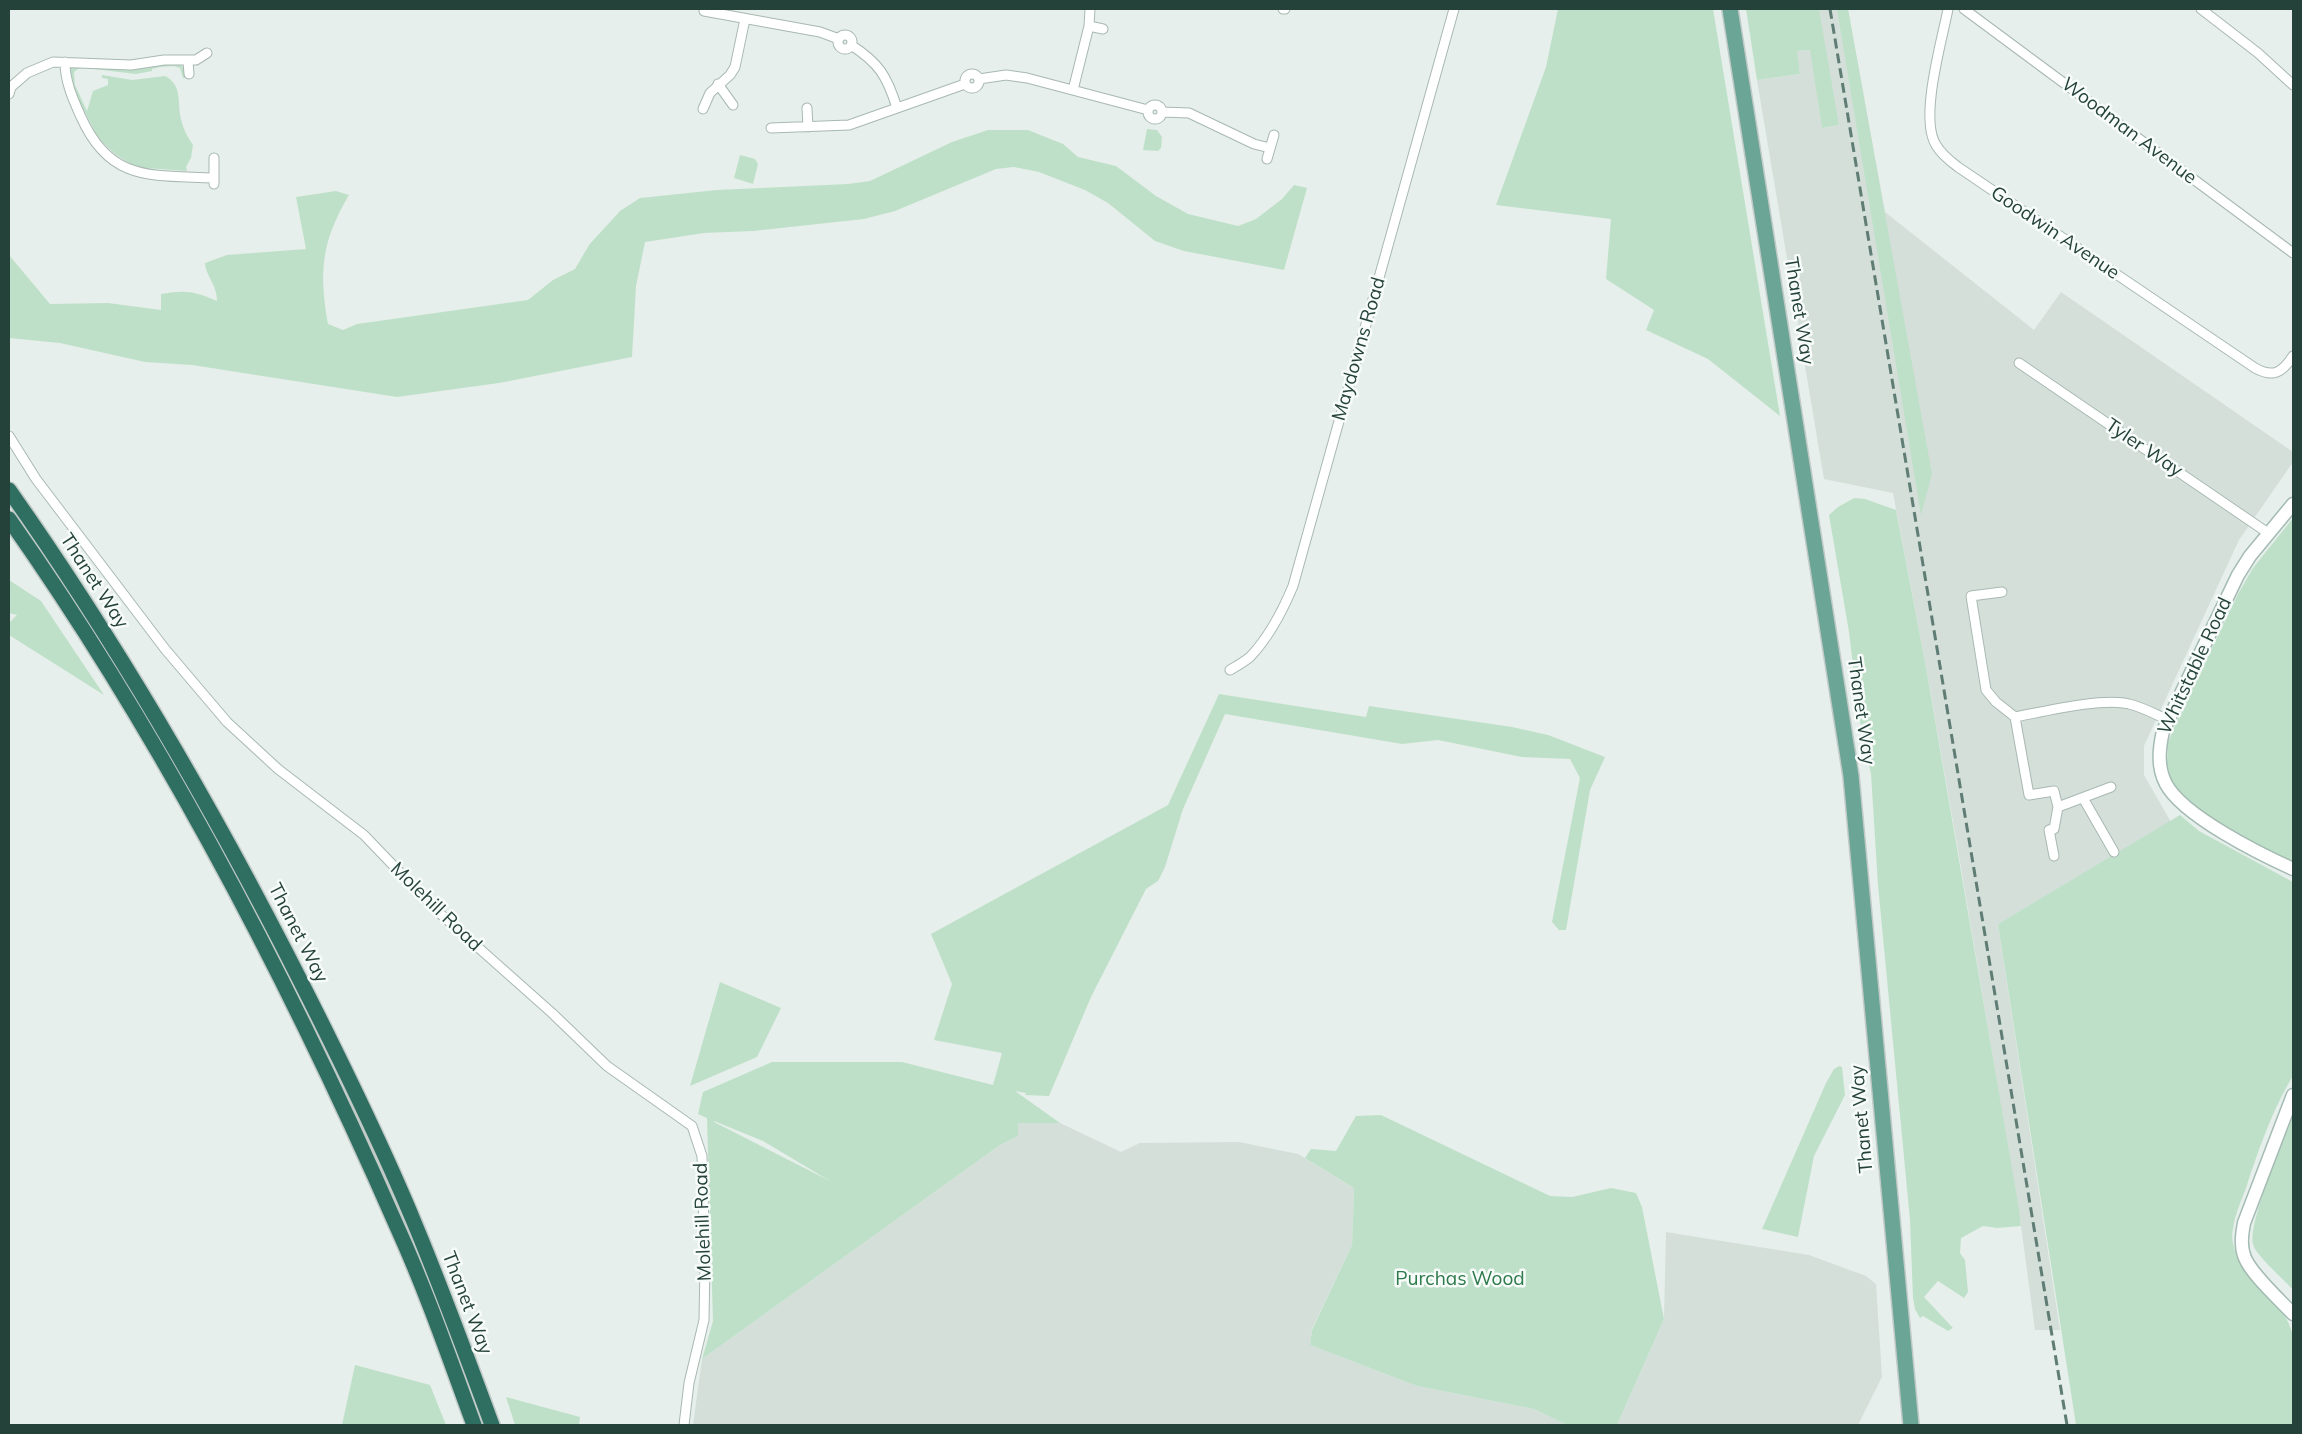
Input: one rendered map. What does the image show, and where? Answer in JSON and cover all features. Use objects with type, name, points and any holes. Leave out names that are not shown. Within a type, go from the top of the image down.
[{"type":"highway","name":"Thanet Way","points":[[9,490],[40,533],[122,660],[262,905],[327,1033],[384,1152],[452,1316],[492,1425]]},
{"type":"highway","name":"Thanet Way","points":[[9,519],[102,661],[246,910],[318,1056],[399,1230],[474,1425]]},
{"type":"main road","name":"Thanet Way","points":[[1730,9],[1851,776],[1911,1425]]},
{"type":"main road","name":"Whitstable Road","points":[[2293,504],[2268,533],[2238,575],[2163,731],[2159,755],[2163,775],[2171,792],[2194,812],[2222,832],[2253,850],[2293,869]]},
{"type":"main road","points":[[2293,1095],[2244,1223],[2242,1240],[2245,1258],[2251,1268],[2293,1314]]},
{"type":"street","points":[[1074,90],[1089,26],[1090,9]]},
{"type":"street","name":"Maydowns Road","points":[[1230,670],[1250,657],[1283,609],[1293,586],[1454,9]]},
{"type":"street","name":"Goodwin Avenue","points":[[1948,9],[1928,115],[1935,145],[1958,167],[2255,368],[2266,374],[2277,372],[2282,370],[2293,356]]},
{"type":"street","name":"Woodman Avenue","points":[[1964,9],[2293,253]]},
{"type":"street","points":[[2201,9],[2258,53],[2293,85]]},
{"type":"street","points":[[704,11],[820,32],[839,39],[838,44],[842,48],[847,48],[851,45],[870,58],[884,73],[897,108]]},
{"type":"street","points":[[702,110],[710,93],[730,75],[735,66],[745,19]]},
{"type":"street","points":[[1089,26],[1103,29]]},
{"type":"street","points":[[9,94],[19,79],[35,68],[53,62],[122,66],[164,60],[196,60],[206,53]]},
{"type":"street","points":[[188,61],[189,74]]},
{"type":"street","points":[[65,62],[65,77],[89,135],[104,153],[118,164],[140,174],[213,181],[214,158]]},
{"type":"street","points":[[770,128],[849,124],[965,84],[965,78],[969,74],[975,75],[978,79],[1013,76],[1148,110],[1151,106],[1156,105],[1160,107],[1162,112],[1189,113],[1254,144],[1270,148]]},
{"type":"street","points":[[718,84],[733,105]]},
{"type":"street","points":[[807,108],[808,127]]},
{"type":"street","points":[[1267,159],[1274,136]]},
{"type":"street","name":"Tyler Way","points":[[2019,363],[2268,533]]},
{"type":"street","name":"Molehill Road","points":[[9,436],[36,479],[136,611],[227,722],[278,770],[364,835],[436,910],[552,1013],[607,1066],[692,1126],[702,1156],[705,1264],[704,1320],[689,1382],[684,1425]]},
{"type":"street","points":[[2002,592],[1971,596],[1986,690],[1996,702],[2015,717],[2030,795],[2054,791],[2058,807],[2054,829],[2049,830],[2054,856]]},
{"type":"street","points":[[2015,717],[2064,707],[2110,702],[2127,703],[2168,720]]},
{"type":"street","points":[[2058,807],[2111,787]]},
{"type":"street","points":[[2083,798],[2114,852]]},
{"type":"shaded area","points":[[1815,9],[1848,9],[1885,212],[2034,330],[2061,292],[2293,452],[2293,462],[2239,540],[2144,746],[2144,775],[2171,822],[1998,924],[2060,1330],[2035,1330],[2021,1226],[1962,873],[1893,493],[1824,479],[1757,80],[1800,74],[1796,51],[1811,50],[1822,128],[1839,125]]},
{"type":"shaded area","points":[[1018,1123],[1060,1123],[1121,1152],[1140,1143],[1239,1142],[1298,1154],[1354,1188],[1352,1245],[1312,1329],[1310,1345],[1417,1386],[1534,1409],[1567,1425],[693,1425],[702,1359],[1000,1145],[1018,1136]]},
{"type":"shaded area","points":[[1666,1232],[1809,1255],[1866,1276],[1876,1284],[1882,1377],[1858,1425],[1617,1425],[1664,1319]]},
{"type":"green space","points":[[1558,9],[1713,9],[1780,416],[1708,359],[1646,330],[1654,310],[1606,279],[1611,219],[1496,205],[1546,67]]},
{"type":"green space","points":[[1746,9],[1819,9],[1839,125],[1822,128],[1810,50],[1797,51],[1800,74],[1757,80]]},
{"type":"green space","points":[[1837,9],[1848,9],[1932,474],[1921,515]]},
{"type":"green space","points":[[178,63],[183,67],[185,75],[193,74],[193,77],[183,78],[180,68],[174,66],[160,67],[152,69],[152,71],[136,74],[85,68],[74,72],[75,85],[87,111],[93,91],[108,85],[108,79],[102,78],[102,75],[132,80],[165,76],[175,84],[182,122],[187,136],[193,145],[191,158],[186,167],[187,171],[145,168],[140,170],[115,154],[98,138],[81,104],[74,96],[76,92],[70,70],[73,65],[142,65],[146,68]]},
{"type":"green space","points":[[1147,129],[1157,130],[1162,137],[1161,148],[1158,151],[1143,150]]},
{"type":"green space","points":[[988,130],[1028,130],[1063,144],[1078,157],[1116,166],[1156,196],[1188,214],[1238,226],[1256,219],[1282,199],[1294,185],[1307,188],[1284,270],[1184,251],[1155,241],[1108,203],[1085,190],[1039,172],[1014,167],[996,169],[895,211],[864,219],[753,231],[704,233],[645,242],[636,286],[632,357],[499,383],[397,397],[192,365],[145,362],[60,343],[9,338],[9,255],[50,304],[108,303],[161,310],[161,294],[177,292],[196,293],[217,301],[217,295],[205,263],[227,255],[306,249],[296,197],[336,191],[349,195],[328,243],[323,273],[328,324],[343,330],[357,324],[528,300],[553,280],[575,269],[589,245],[620,211],[640,198],[717,190],[848,184],[870,181],[952,142]]},
{"type":"green space","points":[[740,155],[755,159],[758,164],[753,184],[734,178]]},
{"type":"green space","points":[[1854,498],[1865,499],[1896,510],[1925,662],[2021,1226],[1997,1228],[1983,1226],[1961,1238],[1960,1253],[1965,1260],[1968,1292],[1964,1298],[1938,1281],[1924,1297],[1953,1328],[1948,1331],[1923,1316],[1920,1318],[1915,1309],[1913,1298],[1910,1220],[1878,885],[1871,774],[1859,717],[1849,632],[1829,515],[1838,507]]},
{"type":"green space","points":[[2293,518],[2293,863],[2239,836],[2185,800],[2172,784],[2167,764],[2168,743],[2177,720],[2238,594],[2253,568]]},
{"type":"green space","points":[[9,580],[41,601],[104,695],[9,635],[9,623],[17,615],[9,613]]},
{"type":"green space","points":[[1219,694],[1366,717],[1369,706],[1512,727],[1548,735],[1605,757],[1590,790],[1566,930],[1559,930],[1552,922],[1580,778],[1570,759],[1522,757],[1438,740],[1402,744],[1225,714],[1183,809],[1165,867],[1158,881],[1146,889],[1091,997],[1049,1096],[1025,1095],[1026,1093],[1015,1091],[1060,1123],[1018,1123],[1018,1136],[1000,1145],[702,1359],[713,1321],[707,1118],[698,1114],[703,1092],[772,1062],[902,1062],[993,1085],[1002,1053],[934,1040],[952,984],[931,934],[1168,805]],"holes":[[[714,1121],[763,1141],[830,1181]]]},
{"type":"green space","points":[[2180,815],[2199,831],[2293,882],[2293,1076],[2279,1101],[2261,1143],[2237,1212],[2232,1235],[2237,1255],[2251,1276],[2283,1313],[2293,1336],[2293,1425],[2076,1425],[1998,924]]},
{"type":"green space","points":[[720,982],[781,1008],[757,1057],[690,1086]]},
{"type":"green space","points":[[1839,1066],[1842,1067],[1845,1095],[1814,1156],[1798,1237],[1762,1229],[1826,1083],[1834,1069]]},
{"type":"green space","name":"Purchas Wood","points":[[1381,1115],[1550,1196],[1572,1197],[1611,1188],[1636,1193],[1642,1207],[1664,1319],[1617,1425],[1567,1425],[1534,1409],[1417,1386],[1310,1345],[1312,1330],[1352,1245],[1354,1188],[1305,1158],[1311,1149],[1336,1151],[1356,1116]]},
{"type":"green space","points":[[2293,1115],[2293,1290],[2255,1249],[2253,1233],[2261,1200]]},
{"type":"green space","points":[[355,1365],[430,1385],[446,1425],[342,1425]]},
{"type":"green space","points":[[506,1397],[580,1417],[579,1425],[515,1425]]},
{"type":"railway","points":[[1830,9],[2067,1425]]}]
